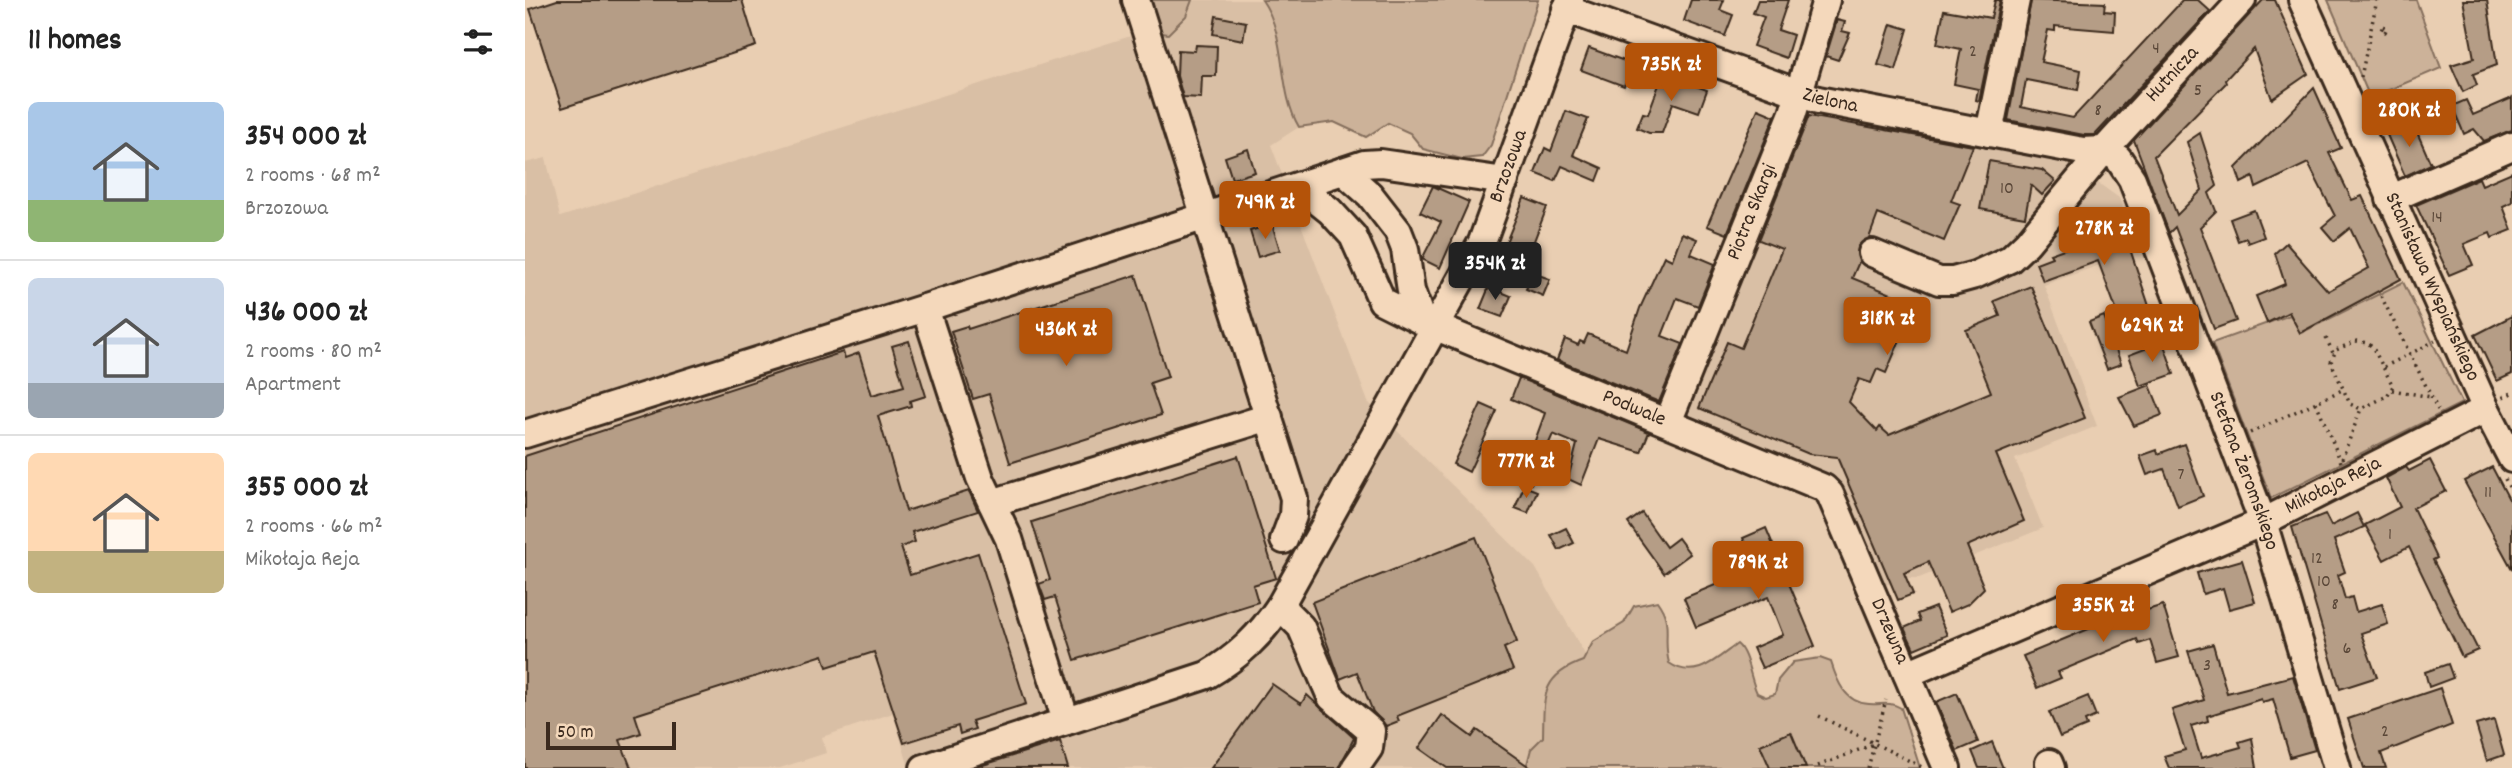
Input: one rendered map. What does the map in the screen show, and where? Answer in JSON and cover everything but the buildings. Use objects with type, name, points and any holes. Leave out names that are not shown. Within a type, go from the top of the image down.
[{"type":"street","points":[[1136,0],[1207,217],[1296,507],[1285,540]]},
{"type":"street","name":"Piotra Skargi","points":[[1668,422],[1788,126],[1826,0]]},
{"type":"street","points":[[1989,133],[2016,0]]},
{"type":"street","name":"Hutnicza","points":[[1872,253],[1939,281],[1953,281],[1975,275],[2010,259],[2027,243],[2103,150],[2242,0]]},
{"type":"street","name":"Stanisława Wyspiańskiego","points":[[2302,0],[2390,199],[2499,404],[2512,459]]},
{"type":"street","name":"Zielona","points":[[1568,5],[1818,100],[2083,151],[2103,150]]},
{"type":"street","name":"Brzozowa","points":[[935,766],[1207,675],[1250,644],[1280,606],[1428,323],[1482,242],[1568,5]]},
{"type":"street","points":[[2390,199],[2512,146]]},
{"type":"street","name":"Stefana Żeromskiego","points":[[2103,150],[2118,158],[2132,179],[2263,522],[2337,768]]},
{"type":"street","points":[[525,434],[926,308],[1364,164],[1381,163],[1505,181]]},
{"type":"street","points":[[1343,171],[1365,190],[1398,231],[1405,249],[1411,291],[1428,323]]},
{"type":"street","name":"Podwale","points":[[1300,187],[1330,211],[1353,236],[1382,300],[1428,323],[1819,484],[1830,494]]},
{"type":"street","points":[[926,308],[980,478],[1009,539],[1066,720]]},
{"type":"street","name":"Mikołaja Reja","points":[[1907,674],[2263,522],[2499,404]]},
{"type":"street","points":[[992,503],[1269,417]]},
{"type":"street","name":"Drzewna","points":[[1830,494],[1947,768]]},
{"type":"street","points":[[1280,606],[1301,627],[1331,697],[1371,732],[1369,748],[1355,768]]},
{"type":"path","points":[[2353,74],[2359,86],[2377,0]]},
{"type":"path","points":[[2372,25],[2381,28]]},
{"type":"path","points":[[2381,296],[2442,418]]},
{"type":"path","points":[[2326,338],[2333,353],[2331,362],[2342,389],[2350,404],[2361,409]]},
{"type":"path","points":[[2383,367],[2435,340]]},
{"type":"path","points":[[2316,402],[2342,464],[2361,409],[2387,396],[2392,390],[2393,386],[2373,348],[2362,341],[2333,353]]},
{"type":"path","points":[[2497,385],[2499,404]]},
{"type":"path","points":[[2242,436],[2342,389]]},
{"type":"path","points":[[2392,390],[2431,397]]},
{"type":"path","points":[[2499,404],[2512,393]]},
{"type":"path","points":[[1868,768],[1886,700]]},
{"type":"path","points":[[1819,716],[1924,768]]},
{"type":"path","points":[[1818,766],[1874,744]]},
{"type":"shaded area","points":[[1142,0],[1192,0],[1186,16],[1168,34],[1151,31]]},
{"type":"shaded area","points":[[1192,0],[1262,0],[1268,9],[1285,68],[1290,111],[1299,127],[1271,145],[1368,402],[1535,567],[1594,670],[1525,768],[909,768],[893,713],[822,737],[826,753],[780,768],[525,768],[525,163],[546,158],[560,217],[1137,34],[1186,16]]},
{"type":"shaded area","points":[[1262,0],[1538,0],[1491,145],[1482,157],[1462,159],[1423,149],[1410,133],[1388,123],[1366,137],[1334,122],[1299,127],[1288,97],[1276,30]]},
{"type":"shaded area","points":[[2328,0],[2416,0],[2441,68],[2370,98]]},
{"type":"shaded area","points":[[1805,116],[2057,159],[2072,164],[2119,198],[2139,251],[2044,285],[2097,426],[2015,459],[2043,528],[1919,578],[1905,578],[1886,585],[1841,486],[1678,417]]},
{"type":"shaded area","points":[[2403,282],[2462,403],[2271,498],[2212,343],[2290,315],[2301,333]]},
{"type":"shaded area","points":[[1657,601],[1665,617],[1669,663],[1687,670],[1696,669],[1713,662],[1737,644],[1744,653],[1757,693],[1766,697],[1775,694],[1778,680],[1793,662],[1820,658],[1831,662],[1843,690],[1854,700],[1901,708],[1920,768],[1526,768],[1531,749],[1543,737],[1545,700],[1552,681],[1569,667],[1583,661],[1593,642],[1624,623],[1634,606]]}]
